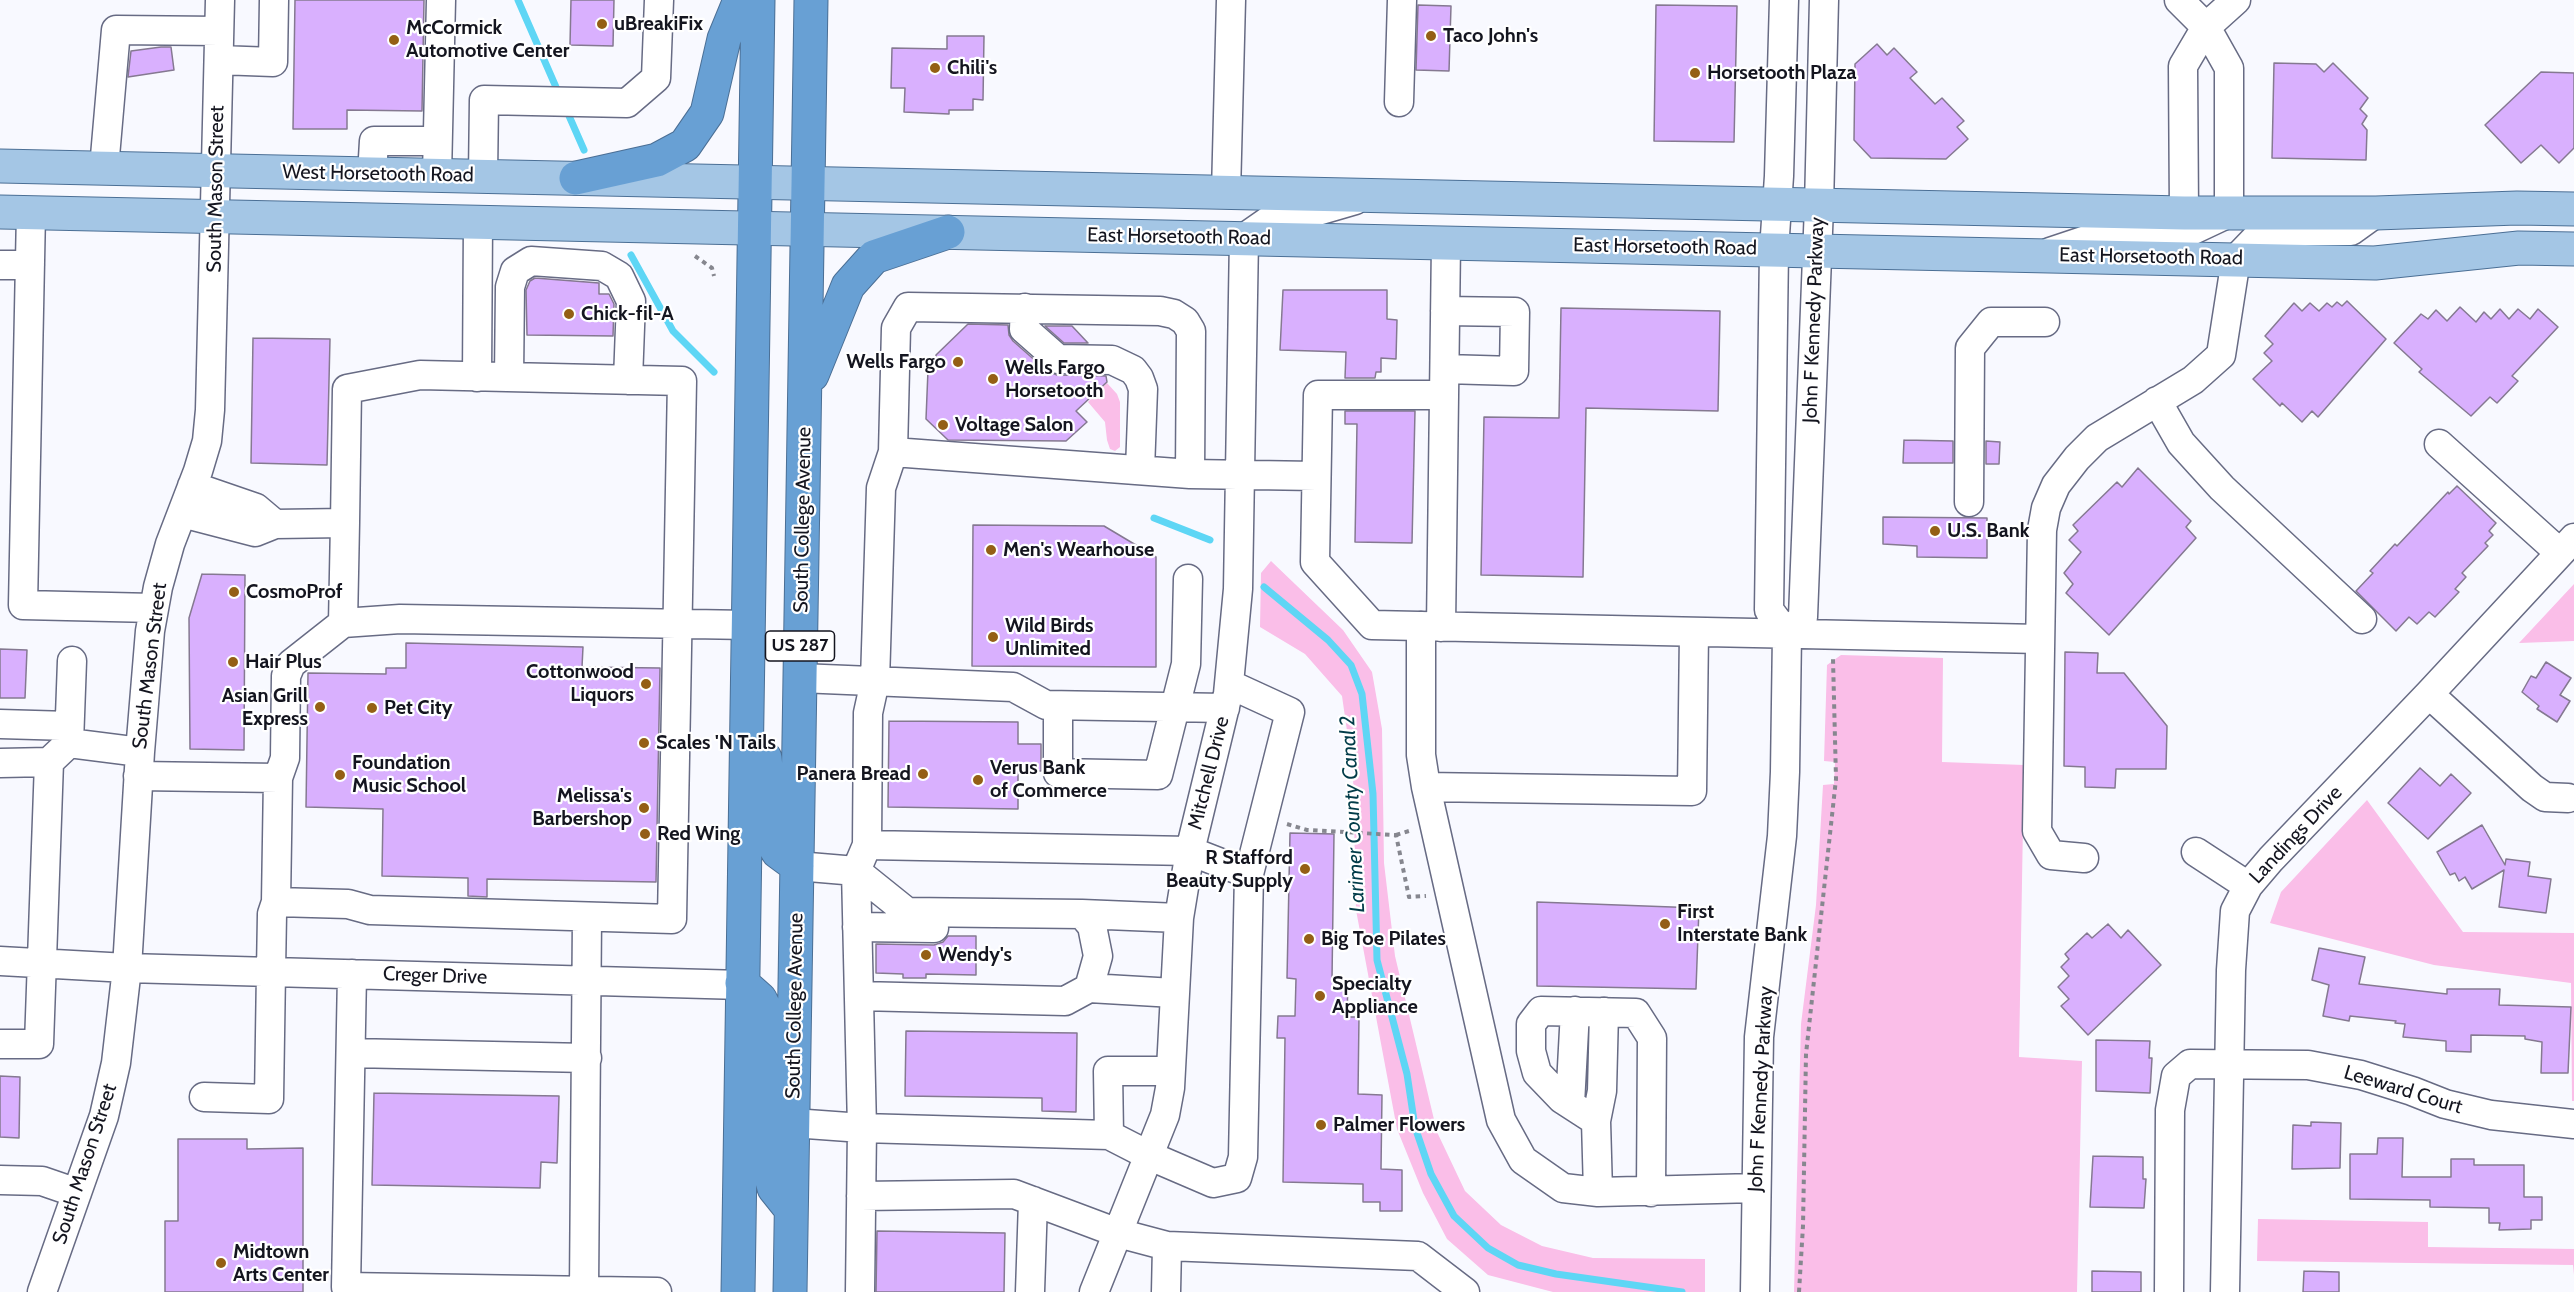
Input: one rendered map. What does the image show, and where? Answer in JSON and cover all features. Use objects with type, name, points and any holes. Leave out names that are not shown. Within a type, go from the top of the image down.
[{"type":"highway","points":[[576,178],[657,160],[685,145],[707,113],[724,39],[740,0]]},
{"type":"highway","name":"US 287","points":[[738,1292],[758,0]]},
{"type":"highway","name":"South College Avenue","points":[[790,1292],[811,0]]},
{"type":"highway","points":[[805,393],[848,286],[874,257],[948,232]]},
{"type":"highway","points":[[748,683],[758,708],[763,738],[774,845],[778,852],[797,866]]},
{"type":"highway","points":[[742,984],[760,999],[769,1017],[766,1158],[774,1188],[792,1209]]},
{"type":"main road","name":"West Horsetooth Road","points":[[0,166],[755,183]]},
{"type":"main road","points":[[0,197],[15,194],[183,197],[200,191],[217,171]]},
{"type":"main road","points":[[216,216],[236,201],[257,195],[272,193],[418,197],[454,190],[483,176]]},
{"type":"main road","points":[[755,183],[2184,213],[2376,213],[2517,208],[2574,209]]},
{"type":"main road","points":[[15,212],[755,228]]},
{"type":"main road","name":"East Horsetooth Road","points":[[755,228],[2375,263],[2519,248],[2574,249]]},
{"type":"street","name":"South Mason Street","points":[[42,1292],[104,1116],[116,1063],[127,968],[146,670],[154,608],[170,544],[207,441],[216,216],[220,0]]},
{"type":"street","points":[[219,60],[273,62],[274,0]]},
{"type":"street","points":[[437,175],[441,0]]},
{"type":"street","points":[[483,176],[484,100],[627,104],[656,78],[659,0]]},
{"type":"street","points":[[1227,193],[1231,0]]},
{"type":"street","points":[[1399,102],[1402,0]]},
{"type":"street","name":"John F Kennedy Parkway","points":[[1755,1292],[1759,1037],[1782,836],[1787,634],[1769,610],[1774,250],[1778,206],[1784,0]]},
{"type":"street","name":"John F Kennedy Parkway","points":[[1787,634],[1803,617],[1819,206],[1824,0]]},
{"type":"street","points":[[2043,255],[2098,236],[2178,237],[2229,213],[2229,68],[2206,27],[2179,0]]},
{"type":"street","points":[[2184,213],[2183,66],[2206,27],[2236,0]]},
{"type":"street","points":[[104,168],[116,30],[219,32]]},
{"type":"street","points":[[372,174],[374,141],[437,141]]},
{"type":"street","points":[[1244,238],[1277,215],[1300,216],[1370,196]]},
{"type":"street","points":[[15,212],[30,265],[23,605],[154,608]]},
{"type":"street","points":[[2084,858],[2051,855],[2037,831],[2042,530],[2046,508],[2056,485],[2077,458],[2097,438],[2193,380],[2221,356],[2236,259],[2264,231],[2351,231],[2376,213]]},
{"type":"street","points":[[477,377],[478,222]]},
{"type":"street","name":"Mitchell Drive","points":[[1094,1292],[1165,1115],[1170,1071],[1179,918],[1190,851],[1227,696],[1238,589],[1244,238]]},
{"type":"street","points":[[1446,243],[1444,382],[1431,626],[1421,755],[1448,892],[1501,1120],[1523,1160],[1563,1188],[1598,1192],[1756,1188]]},
{"type":"street","points":[[509,377],[510,287],[515,270],[531,261],[602,266],[619,276],[631,301],[628,380]]},
{"type":"street","points":[[0,265],[30,265]]},
{"type":"street","points":[[860,1292],[862,1128],[857,927],[868,713],[875,681],[881,488],[893,452],[896,328],[908,307],[1160,311],[1174,314],[1185,321],[1191,331],[1190,474]]},
{"type":"street","points":[[1025,308],[1024,329],[1058,359],[1112,360],[1133,370],[1139,378],[1143,389],[1140,470]]},
{"type":"street","points":[[1445,311],[1515,312],[1514,371],[1444,382],[1318,395],[1315,562],[1372,625],[2040,639]]},
{"type":"street","points":[[1969,502],[1970,348],[1991,322],[2045,322]]},
{"type":"street","points":[[276,902],[348,904],[370,910],[672,919],[682,381],[420,375],[347,389],[343,623]]},
{"type":"street","points":[[2157,401],[2181,443],[2222,488],[2362,619]]},
{"type":"street","points":[[2439,444],[2567,546]]},
{"type":"street","points":[[893,452],[1190,474],[1316,476]]},
{"type":"street","points":[[192,486],[256,508],[275,524]]},
{"type":"street","points":[[182,513],[255,532],[275,524],[345,523]]},
{"type":"street","name":"Landings Drive","points":[[2225,1292],[2235,911],[2248,886],[2567,546]]},
{"type":"street","points":[[1049,704],[1039,773],[1158,775],[1186,664],[1188,579]]},
{"type":"street","points":[[204,1097],[269,1099],[272,914],[276,902],[278,778],[285,758],[286,676],[291,664],[343,623],[400,619],[749,625]]},
{"type":"street","points":[[1426,787],[1692,791],[1694,632]]},
{"type":"street","points":[[0,1044],[39,1044],[44,962],[72,661]]},
{"type":"street","points":[[793,1123],[862,1128],[1109,1135],[1150,1156],[1213,1183],[1237,1178],[1243,1157],[1249,874],[1290,712],[1227,696],[1176,707],[1049,704],[1013,687],[800,678]]},
{"type":"street","points":[[2429,694],[2532,788],[2545,797],[2568,798]]},
{"type":"street","points":[[0,724],[139,764],[278,778]]},
{"type":"street","points":[[0,762],[63,744]]},
{"type":"street","points":[[797,866],[861,858],[1190,851],[1249,874]]},
{"type":"street","points":[[2196,852],[2248,886]]},
{"type":"street","points":[[861,858],[908,912],[1082,914],[1179,918]]},
{"type":"street","points":[[1082,914],[1092,926],[1098,956],[1089,988]]},
{"type":"street","points":[[584,1290],[587,917]]},
{"type":"street","points":[[857,927],[1069,930],[1081,943],[1079,972],[1022,1000]]},
{"type":"street","name":"Creger Drive","points":[[0,961],[127,968],[742,984]]},
{"type":"street","points":[[352,974],[346,1287],[657,1292]]},
{"type":"street","points":[[859,996],[1065,1001],[1089,988],[1174,993]]},
{"type":"street","points":[[1576,1012],[1636,1013],[1652,1038],[1651,1192]]},
{"type":"street","points":[[1576,1012],[1571,1103],[1598,1192]]},
{"type":"street","points":[[1571,1103],[1602,1090],[1576,1012]]},
{"type":"street","points":[[351,1053],[587,1058]]},
{"type":"street","name":"Leeward Court","points":[[2169,1292],[2170,1110],[2176,1076],[2190,1064],[2308,1065],[2361,1075],[2445,1104],[2491,1115],[2574,1124]]},
{"type":"street","points":[[1109,1135],[1108,1071],[1170,1071]]},
{"type":"street","points":[[0,1180],[42,1181],[77,1193]]},
{"type":"street","points":[[861,1196],[1014,1194],[1118,1233],[1167,1246],[1418,1256],[1465,1292]]},
{"type":"street","points":[[1030,1292],[1033,1201]]},
{"type":"street","points":[[1166,1292],[1167,1246]]},
{"type":"path","points":[[690,253],[712,268],[714,276]]},
{"type":"path","points":[[1799,1292],[1803,1226],[1806,1054],[1836,779],[1835,669],[1832,653]]},
{"type":"path","points":[[1263,818],[1307,830],[1396,835],[1409,897],[1448,892]]},
{"type":"shaded area","points":[[1107,383],[1117,394],[1120,402],[1120,447],[1115,451],[1110,449],[1105,422],[1088,402]]},
{"type":"shaded area","points":[[1271,561],[1343,630],[1372,672],[1382,729],[1384,863],[1395,956],[1437,1132],[1465,1191],[1501,1225],[1542,1246],[1593,1258],[1705,1259],[1705,1292],[1553,1292],[1488,1275],[1447,1239],[1423,1193],[1397,1129],[1356,910],[1353,773],[1342,696],[1305,654],[1260,627],[1261,573]]},
{"type":"shaded area","points":[[2574,584],[2574,641],[2519,643]]},
{"type":"shaded area","points":[[1841,655],[1943,658],[1942,762],[2024,765],[2019,1057],[2082,1061],[2077,1292],[1794,1292],[1801,1024],[1816,905],[1823,785],[1834,784],[1835,762],[1824,761],[1827,665]]},
{"type":"shaded area","points":[[2367,800],[2463,932],[2574,933],[2574,1101],[2572,1101],[2571,983],[2434,965],[2270,923],[2281,892]]},
{"type":"shaded area","points":[[2258,1219],[2428,1222],[2428,1247],[2574,1249],[2574,1275],[2573,1265],[2257,1261]]},
{"type":"building","points":[[295,0],[424,0],[422,111],[347,110],[347,129],[293,129]]},
{"type":"building","points":[[571,0],[614,0],[613,46],[570,45]]},
{"type":"building","name":"Taco John's","points":[[1418,5],[1451,6],[1449,71],[1416,70]]},
{"type":"building","name":"Horsetooth Plaza","points":[[1656,5],[1737,6],[1734,142],[1654,141]]},
{"type":"building","name":"Chili's","points":[[947,36],[984,36],[983,100],[973,99],[973,110],[949,110],[949,114],[904,112],[905,88],[891,88],[892,48],[947,49]]},
{"type":"building","points":[[1877,44],[1887,55],[1894,48],[1917,72],[1910,78],[1935,104],[1942,98],[1964,121],[1957,127],[1968,139],[1946,159],[1871,158],[1854,140],[1855,64]]},
{"type":"building","points":[[171,47],[174,70],[128,77],[131,51]]},
{"type":"building","points":[[2274,63],[2316,64],[2324,72],[2333,63],[2368,98],[2360,109],[2367,116],[2362,124],[2367,130],[2366,160],[2272,158]]},
{"type":"building","points":[[2541,72],[2574,73],[2574,148],[2559,163],[2541,145],[2521,163],[2485,125]]},
{"type":"building","name":"Chick-fil-A","points":[[535,278],[599,283],[599,294],[609,294],[614,304],[613,336],[527,335],[526,290],[530,281]]},
{"type":"building","points":[[1283,290],[1387,290],[1387,319],[1397,320],[1396,359],[1381,358],[1381,372],[1376,372],[1375,378],[1345,378],[1346,352],[1280,350]]},
{"type":"building","points":[[2347,301],[2386,339],[2318,417],[2312,411],[2302,422],[2282,403],[2280,406],[2253,379],[2272,361],[2264,353],[2273,344],[2265,336],[2294,303],[2302,311],[2310,303],[2319,311],[2327,303],[2332,307],[2337,302],[2342,306]]},
{"type":"building","points":[[2460,307],[2476,322],[2484,312],[2491,319],[2500,309],[2509,319],[2518,309],[2530,319],[2538,309],[2558,327],[2512,376],[2518,381],[2497,403],[2490,397],[2471,416],[2419,372],[2422,369],[2394,343],[2421,314],[2428,319],[2436,310],[2447,321]]},
{"type":"building","points":[[1561,308],[1720,311],[1718,411],[1586,408],[1583,577],[1481,575],[1484,417],[1559,418]]},
{"type":"building","name":"Wells Fargo Horsetooth","points":[[968,324],[1008,325],[1009,335],[1013,341],[1047,371],[1057,375],[1106,376],[1107,382],[1076,411],[1087,422],[1066,441],[948,440],[926,419],[928,370],[936,361],[936,355]]},
{"type":"building","points":[[1045,326],[1072,326],[1088,343],[1064,343]]},
{"type":"building","points":[[253,338],[330,339],[327,465],[251,463]]},
{"type":"building","points":[[1345,411],[1415,411],[1412,543],[1355,542],[1357,424],[1345,424]]},
{"type":"building","points":[[1904,440],[1953,441],[1953,463],[1903,463]]},
{"type":"building","points":[[1986,441],[2000,442],[1999,464],[1986,464]]},
{"type":"building","points":[[2138,468],[2191,521],[2186,527],[2196,538],[2109,635],[2066,593],[2073,584],[2064,573],[2081,552],[2069,540],[2078,531],[2073,525],[2117,482],[2122,487]]},
{"type":"building","points":[[2457,486],[2496,523],[2489,531],[2493,535],[2485,543],[2488,546],[2462,573],[2466,577],[2455,589],[2459,592],[2435,617],[2429,612],[2417,624],[2409,617],[2396,631],[2356,591],[2373,573],[2370,571],[2395,544],[2397,546],[2448,492],[2449,494]]},
{"type":"building","name":"U.S. Bank","points":[[1883,517],[1987,518],[1987,558],[1917,557],[1917,546],[1883,544]]},
{"type":"building","points":[[973,525],[1104,526],[1156,557],[1156,667],[972,666]]},
{"type":"building","points":[[202,574],[245,575],[244,750],[190,749],[189,618]]},
{"type":"building","points":[[406,643],[583,647],[582,667],[660,668],[656,882],[487,879],[487,897],[468,896],[468,878],[382,876],[383,809],[306,807],[308,673],[386,674],[386,668],[406,668]]},
{"type":"building","points":[[0,649],[27,650],[25,698],[0,698]]},
{"type":"building","points":[[2065,652],[2098,653],[2097,673],[2124,673],[2167,726],[2166,769],[2116,769],[2115,788],[2085,787],[2085,767],[2064,766]]},
{"type":"building","points":[[2546,662],[2571,678],[2560,695],[2570,701],[2557,722],[2537,709],[2539,706],[2522,692],[2531,676],[2536,678]]},
{"type":"building","points":[[889,721],[1018,722],[1018,744],[1041,744],[1041,771],[1018,770],[1018,809],[888,807]]},
{"type":"building","points":[[2420,768],[2440,786],[2451,774],[2471,793],[2428,839],[2388,803]]},
{"type":"building","points":[[2482,825],[2505,865],[2506,859],[2530,862],[2528,876],[2551,879],[2546,913],[2499,907],[2504,870],[2472,889],[2465,877],[2459,881],[2455,873],[2450,875],[2437,852]]},
{"type":"building","points":[[1290,833],[1334,834],[1332,979],[1348,980],[1347,1017],[1359,1017],[1358,1094],[1382,1095],[1381,1169],[1402,1170],[1402,1211],[1380,1211],[1380,1202],[1363,1202],[1363,1184],[1283,1182],[1285,1038],[1277,1038],[1278,1016],[1295,1016],[1296,979],[1287,978]]},
{"type":"building","points":[[1537,902],[1699,908],[1696,989],[1537,986]]},
{"type":"building","points":[[2108,924],[2121,938],[2128,930],[2161,965],[2088,1035],[2061,1006],[2069,999],[2058,987],[2069,976],[2061,967],[2069,959],[2065,954],[2087,933],[2092,938]]},
{"type":"building","name":"Wendy's","points":[[948,936],[976,936],[976,975],[926,974],[926,978],[903,978],[903,974],[876,973],[876,944],[934,945],[943,942]]},
{"type":"building","points":[[2319,948],[2365,957],[2359,984],[2447,994],[2447,989],[2500,989],[2499,1005],[2571,1007],[2568,1073],[2541,1073],[2542,1042],[2525,1039],[2525,1036],[2471,1035],[2471,1052],[2446,1051],[2446,1041],[2403,1037],[2405,1024],[2395,1023],[2396,1021],[2350,1016],[2349,1021],[2323,1016],[2329,985],[2312,980]]},
{"type":"building","points":[[906,1031],[1077,1033],[1076,1112],[1042,1111],[1042,1098],[905,1096]]},
{"type":"building","points":[[2096,1040],[2150,1041],[2149,1058],[2152,1058],[2150,1093],[2096,1091]]},
{"type":"building","points":[[0,1076],[20,1077],[19,1138],[0,1137]]},
{"type":"building","points":[[374,1093],[559,1096],[557,1163],[541,1162],[540,1188],[372,1185]]},
{"type":"building","points":[[2311,1122],[2341,1123],[2340,1168],[2292,1169],[2293,1125],[2311,1126]]},
{"type":"building","points":[[2378,1138],[2403,1138],[2402,1177],[2451,1177],[2451,1159],[2474,1159],[2474,1165],[2524,1165],[2524,1197],[2542,1197],[2542,1220],[2531,1220],[2531,1229],[2499,1230],[2500,1223],[2489,1223],[2489,1208],[2430,1207],[2430,1200],[2350,1199],[2350,1154],[2377,1154]]},
{"type":"building","points":[[178,1139],[247,1139],[247,1149],[303,1148],[303,1292],[165,1292],[165,1221],[178,1221]]},
{"type":"building","points":[[2093,1156],[2143,1157],[2143,1179],[2146,1179],[2144,1208],[2090,1207]]},
{"type":"building","points":[[877,1231],[1005,1233],[1004,1292],[876,1292]]},
{"type":"building","points":[[2092,1271],[2141,1272],[2141,1292],[2092,1292]]},
{"type":"building","points":[[2304,1271],[2339,1272],[2339,1292],[2303,1292]]},
{"type":"waterway","name":"Larimer County Canal 2","points":[[518,0],[559,94]]},
{"type":"waterway","name":"Larimer County Canal 2","points":[[566,109],[584,150]]},
{"type":"waterway","name":"Larimer County Canal 2","points":[[631,255],[673,331],[714,372]]},
{"type":"waterway","name":"Larimer County Canal 2","points":[[1154,518],[1210,540]]},
{"type":"waterway","name":"Larimer County Canal 2","points":[[1264,587],[1328,640],[1351,665],[1362,694],[1373,794],[1377,960],[1407,1074],[1415,1127],[1431,1174],[1454,1216],[1488,1248],[1518,1265],[1556,1274],[1682,1292]]},
{"type":"place","name":"uBreakiFix","points":[[602,24]]},
{"type":"place","name":"Taco John's","points":[[1431,36]]},
{"type":"place","name":"McCormick Automotive Center","points":[[394,40]]},
{"type":"place","name":"Chili's","points":[[935,68]]},
{"type":"place","name":"Horsetooth Plaza","points":[[1695,73]]},
{"type":"place","name":"Chick-fil-A","points":[[569,314]]},
{"type":"place","name":"Wells Fargo","points":[[958,362]]},
{"type":"place","name":"Wells Fargo Horsetooth","points":[[993,379]]},
{"type":"place","name":"Voltage Salon","points":[[943,425]]},
{"type":"place","name":"U.S. Bank","points":[[1935,531]]},
{"type":"place","name":"Men's Wearhouse","points":[[991,550]]},
{"type":"place","name":"CosmoProf","points":[[234,592]]},
{"type":"place","name":"Wild Birds Unlimited","points":[[993,637]]},
{"type":"place","name":"Hair Plus","points":[[233,662]]},
{"type":"place","name":"Cottonwood Liquors","points":[[646,684]]},
{"type":"place","name":"Asian Grill Express","points":[[320,707]]},
{"type":"place","name":"Pet City","points":[[372,708]]},
{"type":"place","name":"Scales 'N Tails","points":[[644,743]]},
{"type":"place","name":"Panera Bread","points":[[923,774]]},
{"type":"place","name":"Foundation Music School","points":[[340,775]]},
{"type":"place","name":"Verus Bank of Commerce","points":[[978,780]]},
{"type":"place","name":"Melissa's Barbershop","points":[[644,808]]},
{"type":"place","name":"Red Wing","points":[[645,834]]},
{"type":"place","name":"R Stafford Beauty Supply","points":[[1305,869]]},
{"type":"place","name":"First Interstate Bank","points":[[1665,924]]},
{"type":"place","name":"Big Toe Pilates","points":[[1309,939]]},
{"type":"place","name":"Wendy's","points":[[926,955]]},
{"type":"place","name":"Specialty Appliance","points":[[1320,996]]},
{"type":"place","name":"Palmer Flowers","points":[[1321,1125]]},
{"type":"place","name":"Midtown Arts Center","points":[[221,1263]]}]
